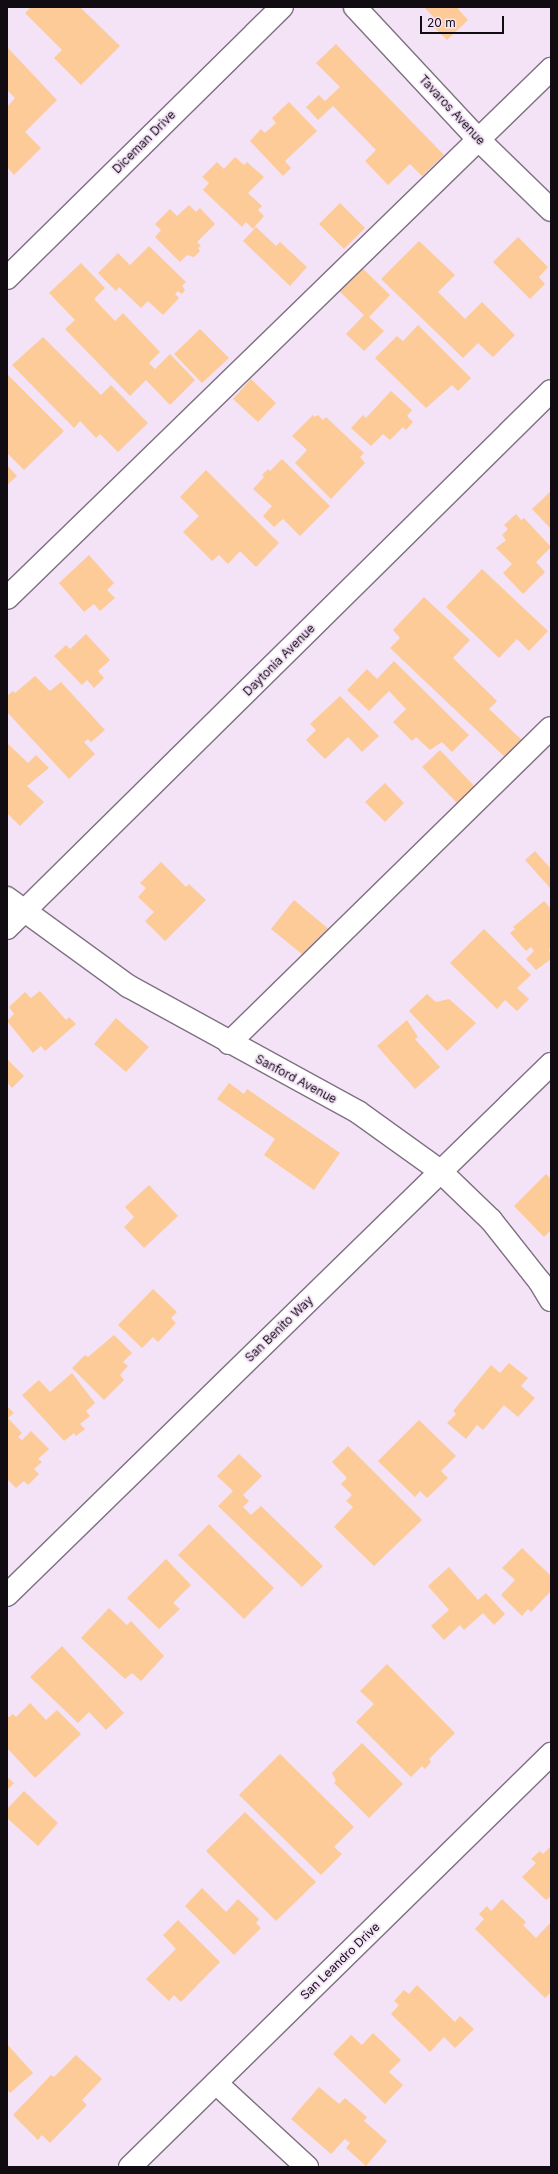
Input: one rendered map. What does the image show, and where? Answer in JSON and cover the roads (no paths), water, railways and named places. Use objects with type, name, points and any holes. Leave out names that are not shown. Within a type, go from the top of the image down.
[{"type":"street","name":"Diceman Drive","points":[[7,278],[282,7]]},
{"type":"street","name":"Tavaros Avenue","points":[[355,7],[479,140],[551,210]]},
{"type":"street","points":[[7,598],[551,69]]},
{"type":"street","name":"Daytonia Avenue","points":[[7,928],[551,391]]},
{"type":"street","points":[[229,1043],[551,728]]},
{"type":"street","name":"Sanford Avenue","points":[[7,898],[24,912],[128,986],[229,1043],[358,1112],[440,1171],[491,1220],[540,1282],[551,1300]]},
{"type":"street","name":"San Benito Way","points":[[7,1595],[551,1064]]},
{"type":"street","name":"San Leandro Drive","points":[[130,2167],[551,1754]]},
{"type":"street","points":[[216,2083],[307,2167]]}]
